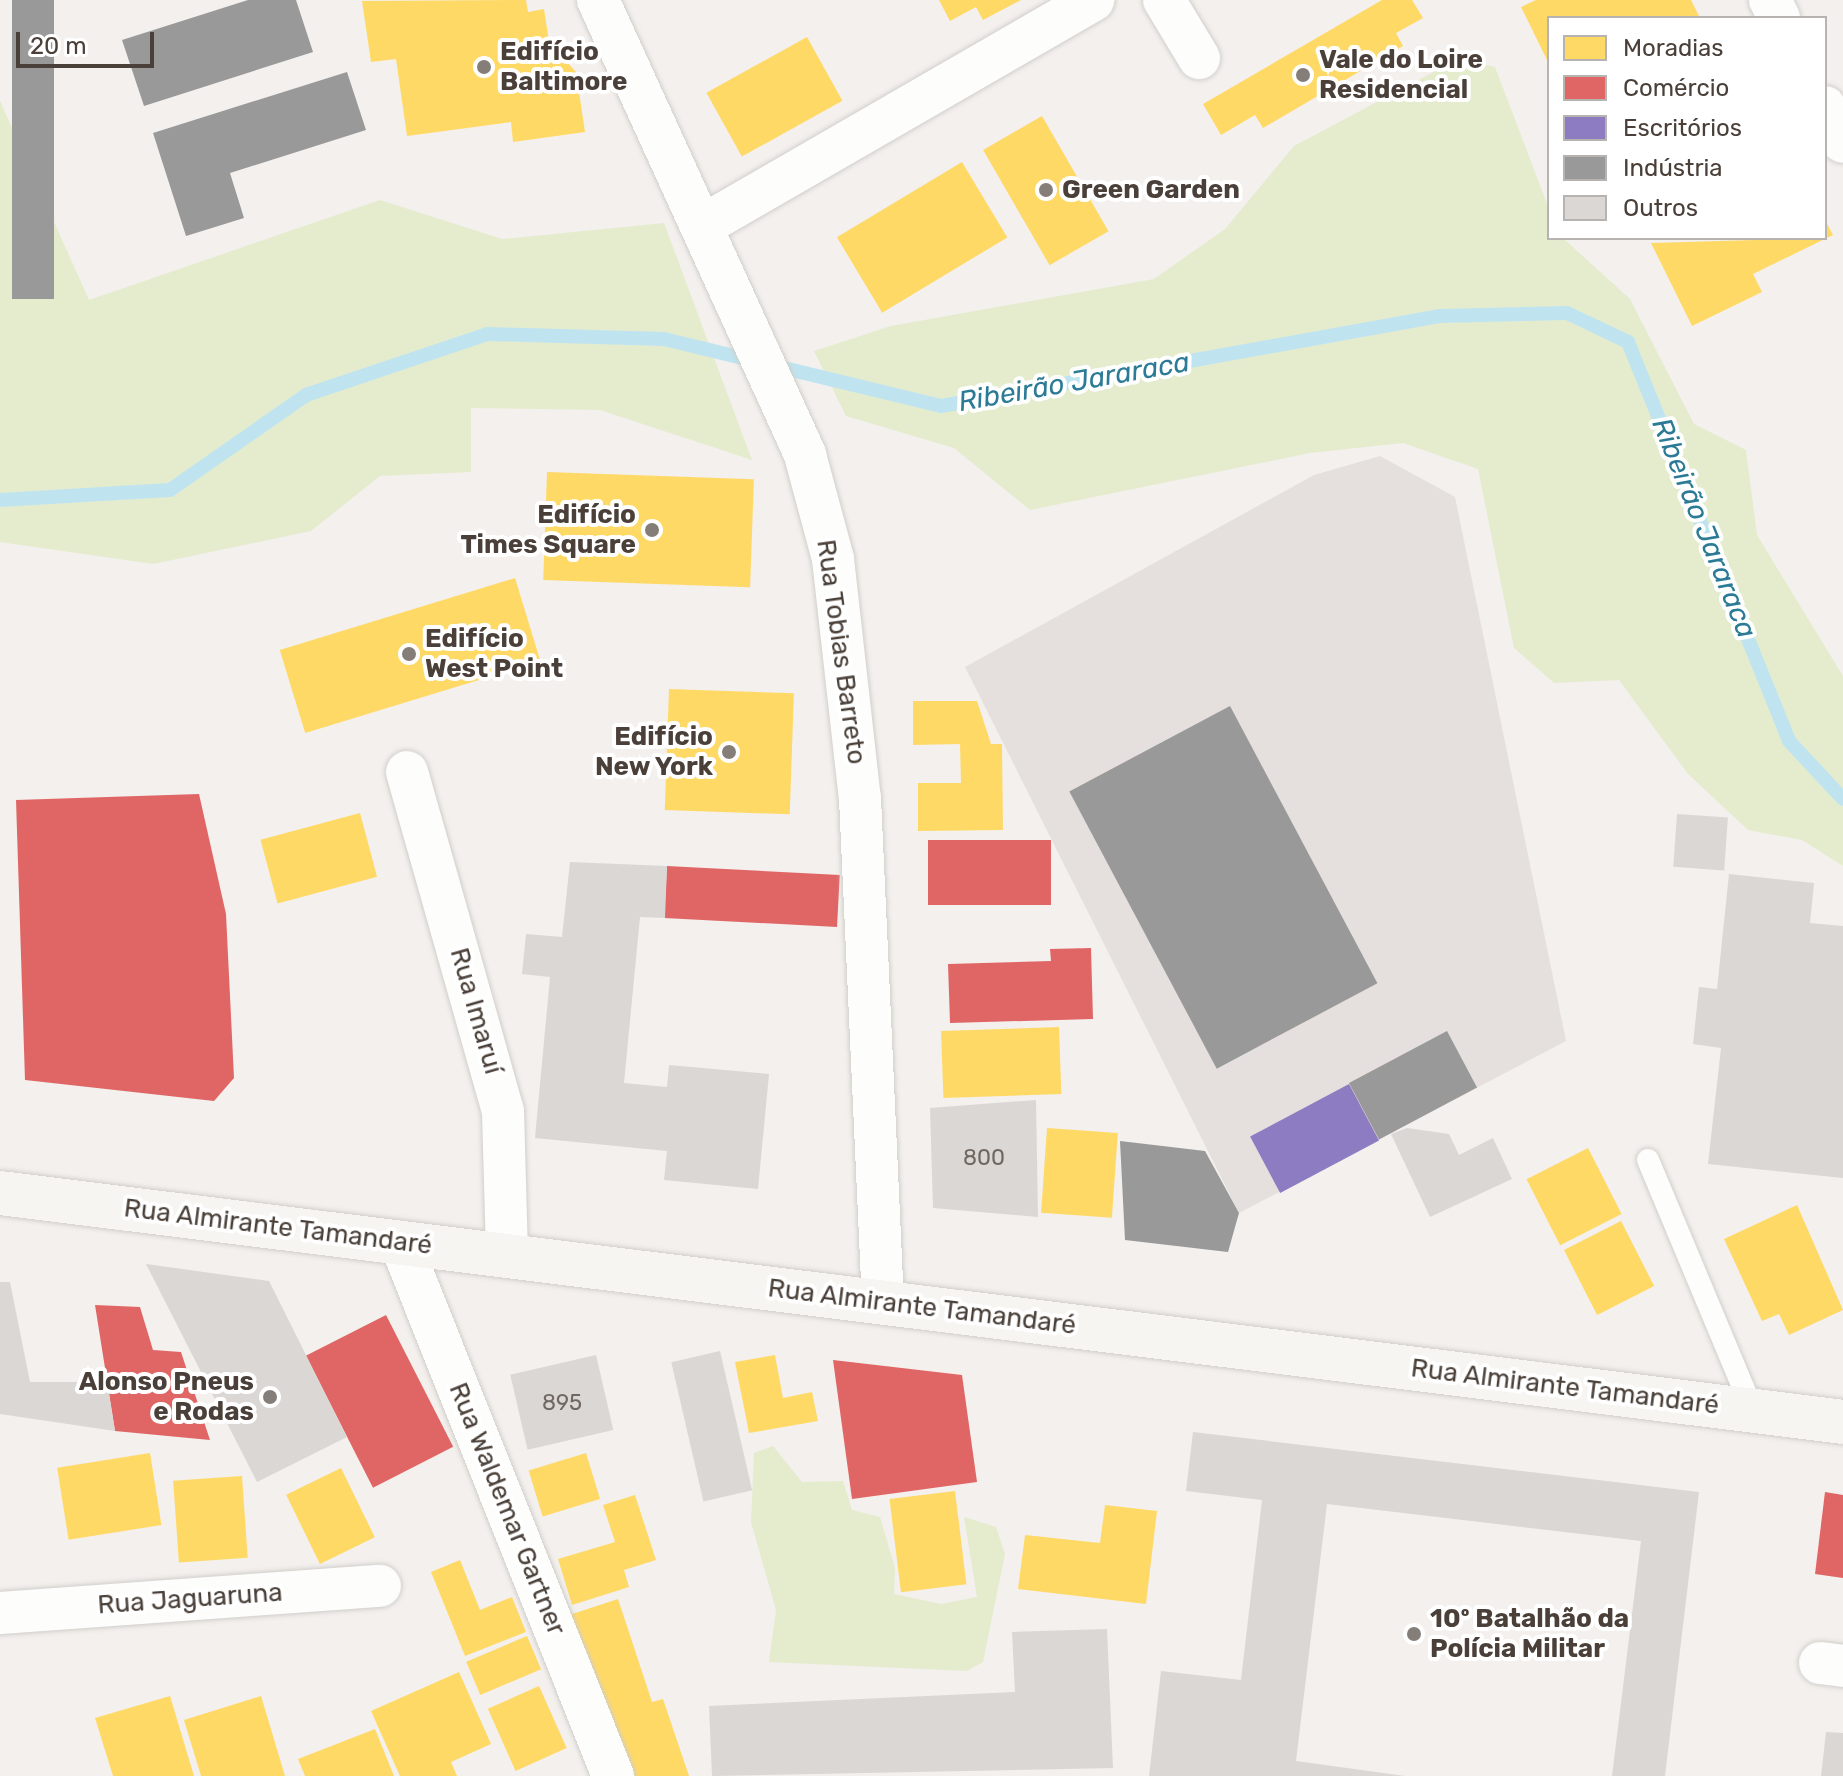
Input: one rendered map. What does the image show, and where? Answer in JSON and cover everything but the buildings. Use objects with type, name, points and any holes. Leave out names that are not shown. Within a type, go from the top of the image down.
[{"type":"main road","name":"Rua Almirante Tamandaré","points":[[0,1193],[1843,1422]]},
{"type":"street","name":"Rua Tobias Barreto","points":[[598,0],[805,455],[833,559],[860,798],[883,1302]]},
{"type":"street","points":[[702,226],[1093,0]]},
{"type":"street","points":[[1164,0],[1199,58]]},
{"type":"street","points":[[1827,111],[1843,142]]},
{"type":"street","name":"Rua Imaruí","points":[[407,772],[503,1111],[507,1255]]},
{"type":"street","name":"Rua Waldemar Gartner","points":[[400,1242],[613,1776]]},
{"type":"street","name":"Rua Jaguaruna","points":[[0,1613],[380,1586]]},
{"type":"lane","points":[[1648,1160],[1753,1411]]},
{"type":"shaded area","points":[[1380,456],[1455,497],[1566,1041],[1239,1213],[965,667],[1314,475]]},
{"type":"green space","points":[[1458,59],[1495,67],[1547,204],[1547,240],[1565,240],[1630,299],[1694,424],[1746,450],[1757,535],[1843,676],[1843,866],[1802,840],[1748,830],[1688,774],[1619,680],[1554,683],[1514,648],[1478,469],[1403,443],[1310,453],[1030,510],[954,448],[846,416],[814,351],[891,326],[1154,279],[1225,229],[1294,146]]},
{"type":"green space","points":[[0,101],[89,300],[380,200],[502,239],[664,223],[752,460],[600,410],[471,408],[471,472],[380,476],[311,531],[153,564],[0,542]]},
{"type":"green space","points":[[773,1446],[802,1482],[843,1481],[852,1510],[880,1517],[895,1568],[894,1594],[941,1604],[977,1597],[964,1517],[996,1527],[1005,1554],[983,1662],[967,1671],[769,1662],[776,1610],[751,1522],[754,1453]]},
{"type":"waterway","name":"Ribeirão Jararaca","points":[[0,500],[170,490],[306,395],[487,334],[664,339],[941,406],[1439,316],[1567,313],[1628,342],[1789,741],[1843,799]]},
{"type":"place","name":"Edifício Baltimore","points":[[484,67]]},
{"type":"place","name":"Vale do Loire Residencial","points":[[1303,75]]},
{"type":"place","name":"Green Garden","points":[[1046,190]]},
{"type":"place","name":"Edifício Times Square","points":[[652,530]]},
{"type":"place","name":"Edifício West Point","points":[[409,654]]},
{"type":"place","name":"Edifício New York","points":[[729,752]]},
{"type":"place","name":"Alonso Pneus e Rodas","points":[[270,1397]]},
{"type":"place","name":"10º Batalhão da Polícia Militar","points":[[1414,1634]]}]
